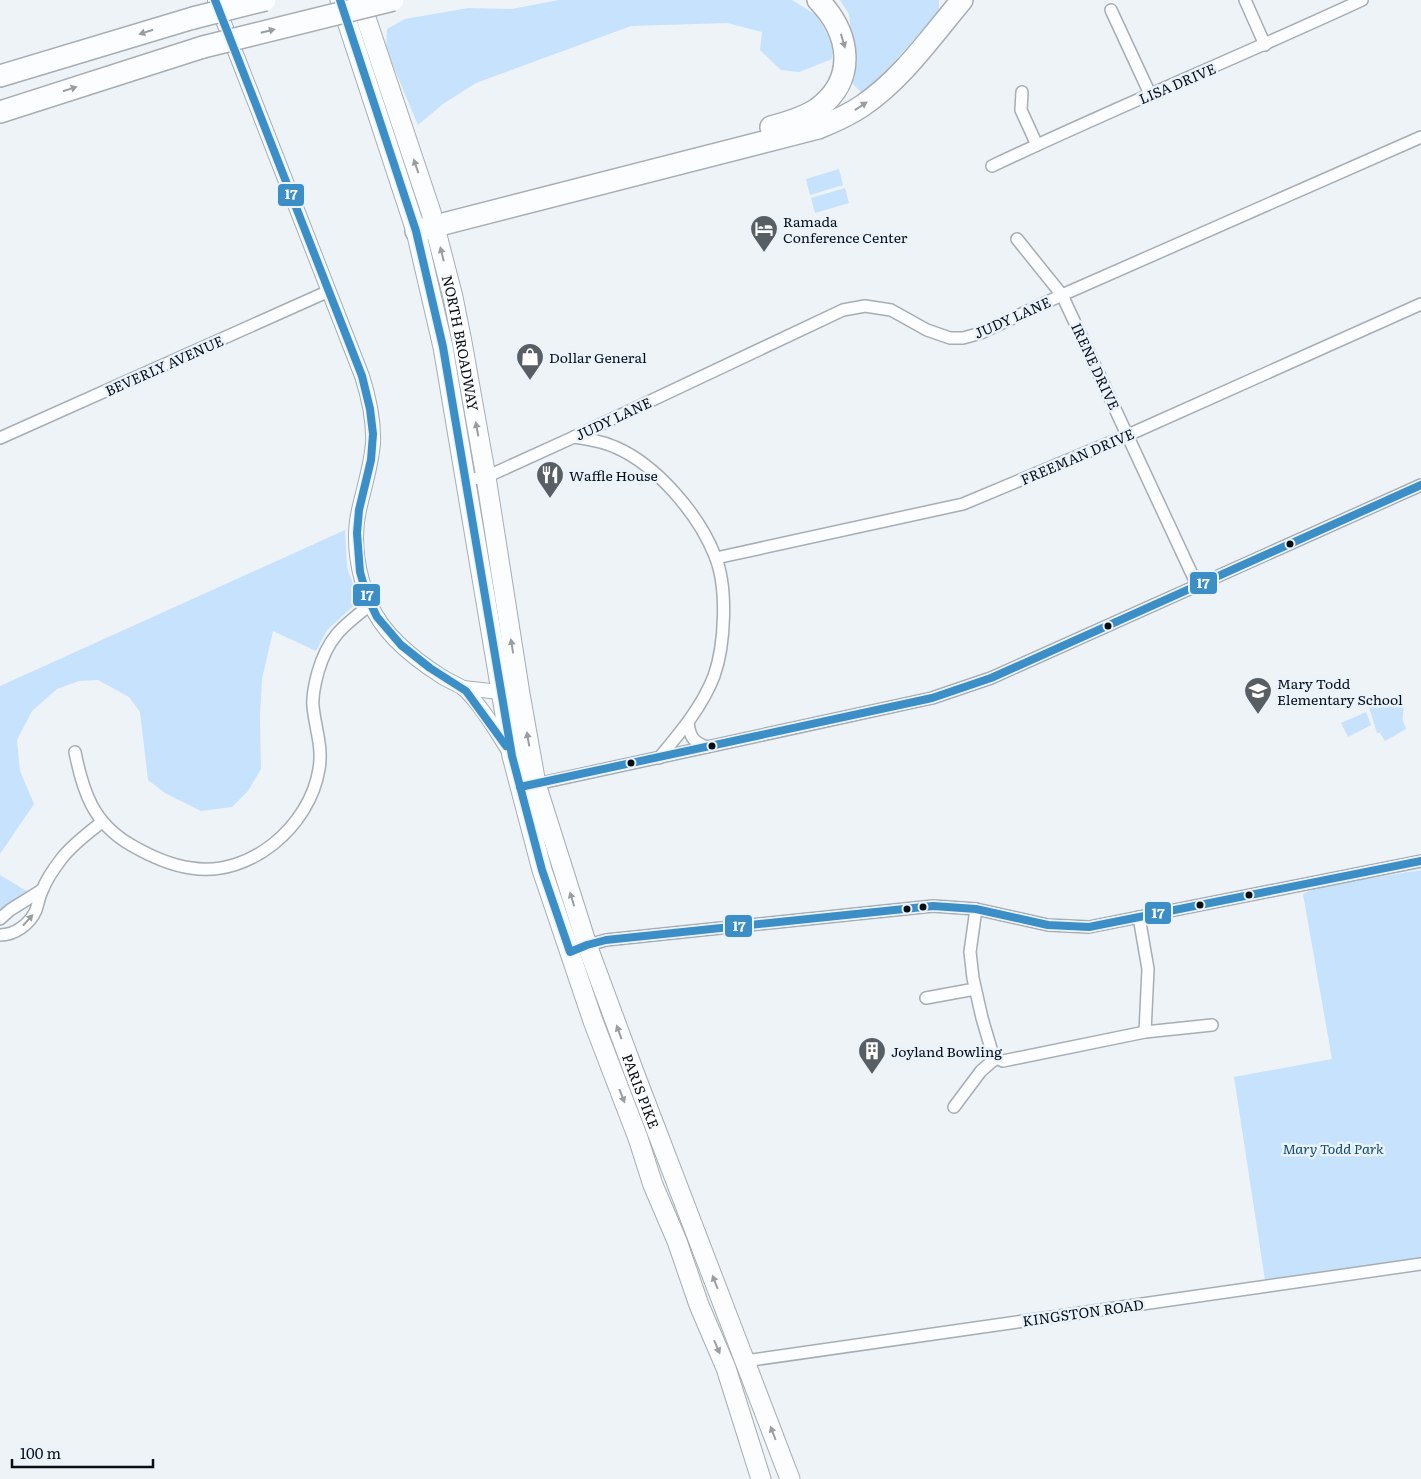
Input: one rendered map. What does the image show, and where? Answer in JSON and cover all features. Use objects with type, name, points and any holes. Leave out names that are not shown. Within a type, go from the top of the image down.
[{"type":"highway","points":[[0,76],[193,18],[264,0]]},
{"type":"highway","name":"NORTH BROADWAY","points":[[340,0],[424,221],[501,697],[512,756],[528,785]]},
{"type":"highway","name":"NORTH BROADWAY","points":[[360,0],[424,221],[462,342],[486,477],[520,694]]},
{"type":"highway","points":[[0,112],[204,47],[393,0]]},
{"type":"highway","points":[[424,221],[779,124],[816,110],[836,89],[843,75],[846,62],[841,34],[834,20],[818,0]]},
{"type":"highway","points":[[424,221],[818,128],[861,107],[882,91],[904,69],[962,0]]},
{"type":"highway","name":"PARIS PIKE","points":[[520,694],[528,785],[578,948],[593,1020],[654,1185],[726,1368],[761,1479]]},
{"type":"highway","name":"PARIS PIKE","points":[[578,948],[634,1072],[790,1479]]},
{"type":"highway","points":[[726,1368],[745,1361]]},
{"type":"street","points":[[215,0],[362,376],[372,417],[373,442],[356,536],[360,569],[370,605],[382,625],[406,650],[441,676],[463,688],[493,725],[512,756]]},
{"type":"street","points":[[1245,0],[1265,45]]},
{"type":"street","name":"LISA DRIVE","points":[[992,166],[1362,0]]},
{"type":"street","points":[[1111,10],[1150,94]]},
{"type":"street","points":[[1022,92],[1021,110],[1036,145]]},
{"type":"street","name":"JUDY LANE","points":[[465,480],[486,477],[843,310],[865,306],[890,310],[927,330],[950,338],[963,338],[981,333],[1062,295],[1421,137]]},
{"type":"street","name":"IRENE DRIVE","points":[[1017,239],[1062,295],[1197,585]]},
{"type":"street","name":"BEVERLY AVENUE","points":[[0,438],[329,291]]},
{"type":"street","name":"FREEMAN DRIVE","points":[[716,558],[963,504],[1128,435],[1421,304]]},
{"type":"street","points":[[574,437],[595,440],[616,447],[662,480],[694,517],[716,558],[723,602],[722,639],[719,659],[706,694],[688,722],[659,758]]},
{"type":"street","points":[[528,785],[932,698],[991,678],[1421,485]]},
{"type":"street","points":[[75,752],[80,777],[96,814],[120,839],[149,856],[192,869],[230,866],[252,857],[276,842],[294,826],[311,799],[319,771],[321,749],[313,705],[314,687],[323,657],[344,625],[370,605]]},
{"type":"street","points":[[463,688],[482,684],[490,677],[496,666]]},
{"type":"street","points":[[463,688],[484,691],[501,697],[520,694]]},
{"type":"street","points":[[476,703],[490,706],[501,697]]},
{"type":"street","points":[[688,722],[692,739],[698,744],[707,747]]},
{"type":"street","points":[[0,935],[16,932],[27,923],[35,912],[42,890],[62,858],[76,843],[102,822]]},
{"type":"street","points":[[578,948],[606,940],[933,906],[976,909],[1048,925],[1089,927],[1421,861]]},
{"type":"street","points":[[0,919],[10,910],[42,890]]},
{"type":"street","points":[[976,909],[970,952],[975,989],[992,1052],[996,1058],[1003,1061],[1145,1032],[1212,1025]]},
{"type":"street","points":[[1139,917],[1148,969],[1145,1032]]},
{"type":"street","points":[[926,998],[975,989]]},
{"type":"street","points":[[954,1107],[981,1071],[996,1058]]},
{"type":"street","name":"KINGSTON ROAD","points":[[745,1361],[1421,1264]]},
{"type":"green space","points":[[559,0],[792,0],[816,15],[832,42],[832,59],[799,72],[781,70],[760,50],[762,32],[727,23],[631,26],[476,83],[443,104],[418,125],[386,49],[387,29],[405,19],[468,8],[512,9]]},
{"type":"green space","points":[[840,0],[939,0],[939,12],[864,95],[852,83],[854,58],[849,14]]},
{"type":"green space","points":[[839,169],[843,185],[810,195],[806,179]]},
{"type":"green space","points":[[845,188],[849,203],[815,213],[811,198]]},
{"type":"green space","points":[[345,530],[347,567],[359,601],[327,630],[316,651],[273,631],[262,679],[260,716],[261,769],[248,791],[232,807],[201,811],[165,793],[148,780],[140,712],[129,697],[98,680],[79,681],[57,689],[32,711],[17,740],[20,771],[34,804],[0,854],[0,686]]},
{"type":"green space","points":[[1395,700],[1402,703],[1404,708],[1403,721],[1406,729],[1385,741],[1380,733],[1377,733],[1369,707],[1376,703]]},
{"type":"green space","points":[[1366,712],[1371,725],[1348,737],[1341,723]]},
{"type":"green space","name":"Mary Todd Park","points":[[1421,870],[1421,1259],[1265,1280],[1234,1077],[1332,1059],[1303,894],[1318,887]]},
{"type":"green space","points":[[0,875],[28,892],[0,912]]},
{"type":"transit line","name":"17","points":[[215,0],[362,376],[370,409],[373,434],[371,460],[359,510],[357,533],[360,572],[367,596],[377,617],[401,645],[430,668],[466,691],[506,746]]},
{"type":"transit line","name":"17","points":[[340,0],[416,231],[443,347],[512,756],[542,870],[570,952],[606,940],[933,906],[976,909],[1048,925],[1089,927],[1421,861]]},
{"type":"transit line","name":"17","points":[[520,787],[932,698],[991,678],[1421,485]]},
{"type":"place","name":"Ramada Conference Center","points":[[764,253]]},
{"type":"place","name":"Dollar General","points":[[530,381]]},
{"type":"place","name":"Waffle House","points":[[550,499]]},
{"type":"place","name":"Mary Todd Elementary School","points":[[1258,715]]},
{"type":"place","name":"Joyland Bowling","points":[[872,1075]]}]
